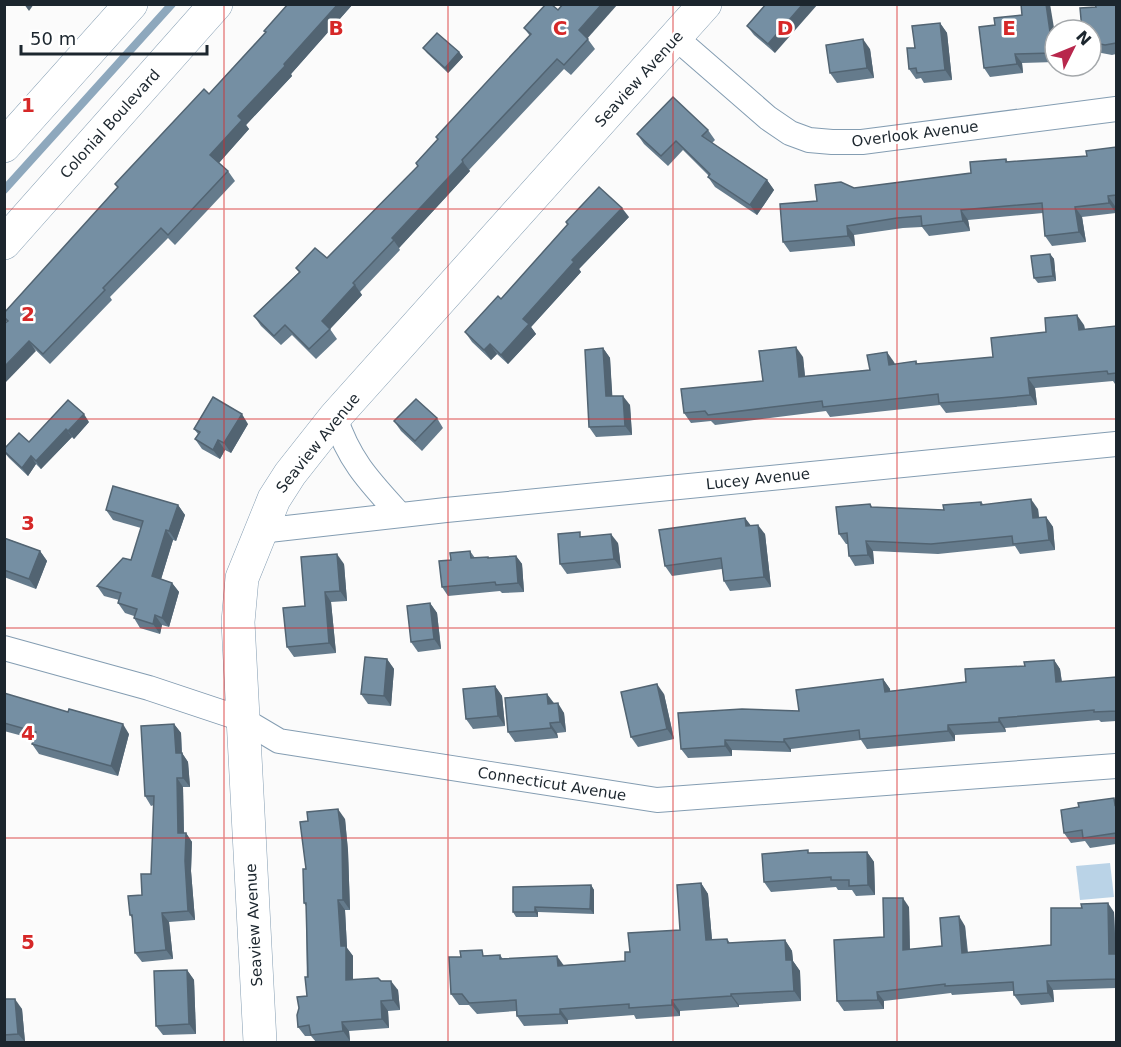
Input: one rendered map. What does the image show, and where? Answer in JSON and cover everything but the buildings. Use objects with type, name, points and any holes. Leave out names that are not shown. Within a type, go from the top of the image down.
[{"type":"street","points":[[4,146],[131,4]]},
{"type":"street","name":"Colonial Boulevard","points":[[4,243],[216,4]]},
{"type":"street","name":"Seaview Avenue","points":[[260,1042],[238,622],[241,584],[260,531],[274,499],[290,474],[335,417],[705,4]]},
{"type":"street","name":"Overlook Avenue","points":[[676,38],[768,118],[790,133],[809,140],[862,142],[1116,109]]},
{"type":"street","points":[[335,417],[340,434],[361,472],[400,515]]},
{"type":"street","name":"Lucey Avenue","points":[[260,531],[1116,444]]},
{"type":"street","name":"Connecticut Avenue","points":[[4,648],[149,688],[242,719],[279,741],[657,800],[1116,766]]},
{"type":"shaded area","points":[[1110,863],[1114,897],[1080,900],[1076,866]]},
{"type":"waterway","points":[[4,190],[172,4]]}]
